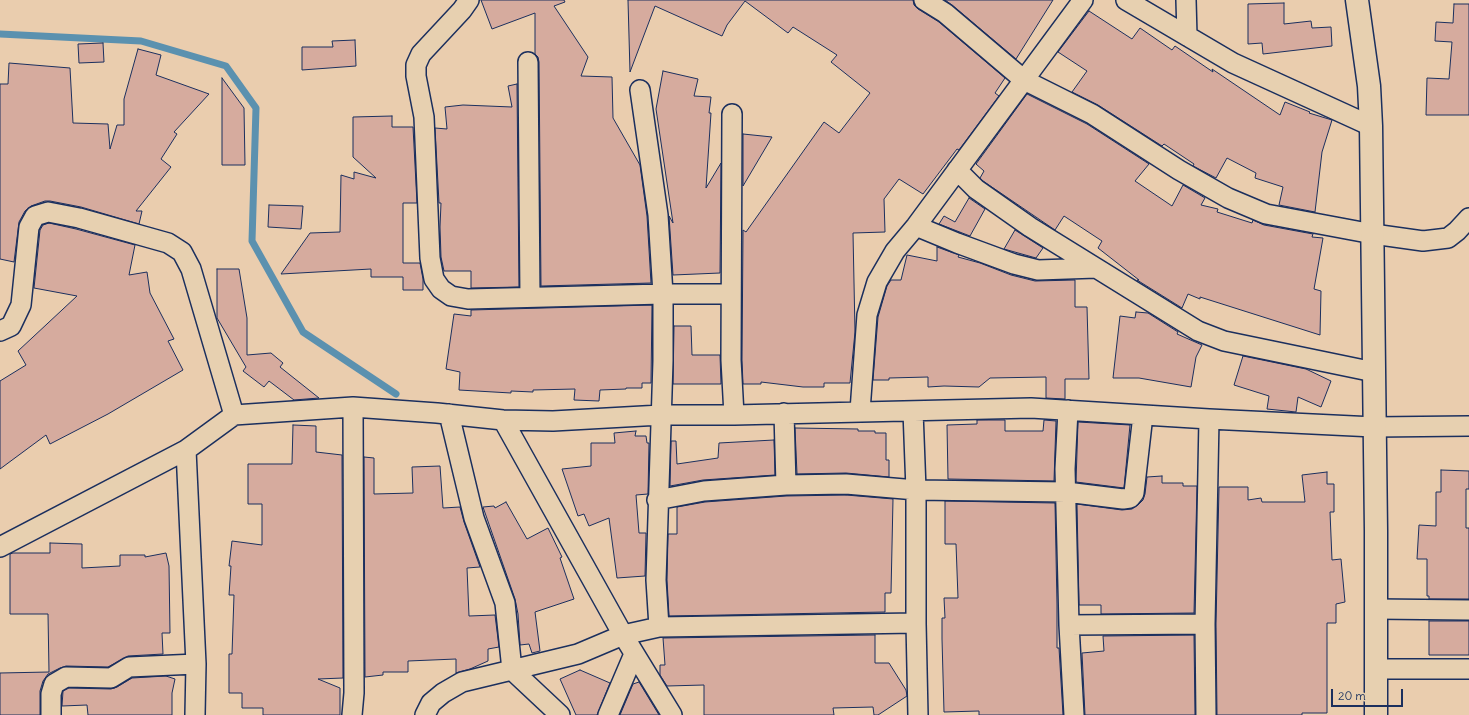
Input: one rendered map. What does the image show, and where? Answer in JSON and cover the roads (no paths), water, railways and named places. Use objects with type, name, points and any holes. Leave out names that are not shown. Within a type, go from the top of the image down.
[{"type":"street","points":[[469,0],[462,10],[421,54],[416,65],[416,76],[424,117],[430,258],[434,279],[441,289],[451,296],[468,299],[663,294],[731,294]]},
{"type":"street","points":[[924,0],[945,13],[1024,80],[1092,114],[1179,170],[1228,198],[1266,214],[1373,234],[1423,241],[1448,238],[1469,218]]},
{"type":"street","points":[[860,411],[866,315],[877,282],[896,251],[1083,0]]},
{"type":"street","points":[[1126,0],[1233,63],[1371,126]]},
{"type":"street","points":[[1186,0],[1187,36]]},
{"type":"street","points":[[1358,0],[1369,86],[1371,126],[1376,715]]},
{"type":"street","points":[[528,62],[530,297]]},
{"type":"street","points":[[640,90],[658,215],[664,320],[657,500],[656,580],[658,627]]},
{"type":"street","points":[[732,114],[731,360],[734,415]]},
{"type":"street","points":[[957,170],[976,189],[1030,227],[1198,332],[1224,341],[1374,372]]},
{"type":"street","points":[[0,332],[11,326],[21,305],[29,227],[35,216],[48,212],[79,218],[168,243],[182,252],[191,269],[234,415]]},
{"type":"street","points":[[916,226],[1014,264],[1038,270],[1096,268]]},
{"type":"street","points":[[352,407],[354,693],[352,715]]},
{"type":"street","points":[[0,546],[186,450],[234,415],[352,407],[449,414],[503,420],[553,421],[661,415],[734,415],[1031,408],[1374,427],[1469,426]]},
{"type":"street","points":[[1068,410],[1065,469],[1068,625],[1074,715]]},
{"type":"street","points":[[912,411],[916,490],[918,715]]},
{"type":"street","points":[[784,413],[786,484]]},
{"type":"street","points":[[449,414],[474,518],[505,603],[512,670],[560,715]]},
{"type":"street","points":[[657,500],[704,491],[786,484],[846,484],[916,490],[1066,492],[1123,499],[1130,498],[1134,493],[1143,415]]},
{"type":"street","points":[[1206,715],[1209,419]]},
{"type":"street","points":[[503,420],[623,635],[672,715]]},
{"type":"street","points":[[186,450],[196,664],[195,715]]},
{"type":"street","points":[[1376,609],[1469,610]]},
{"type":"street","points":[[425,715],[431,703],[443,693],[462,682],[578,654],[623,635],[658,627],[916,623]]},
{"type":"street","points":[[1068,625],[1206,624]]},
{"type":"street","points":[[608,715],[634,654]]},
{"type":"street","points":[[51,715],[51,694],[54,684],[66,677],[111,678],[130,667],[196,664]]},
{"type":"street","points":[[1376,669],[1469,669]]},
{"type":"waterway","points":[[0,34],[141,41],[226,66],[256,108],[252,241],[303,332],[396,394]]}]
